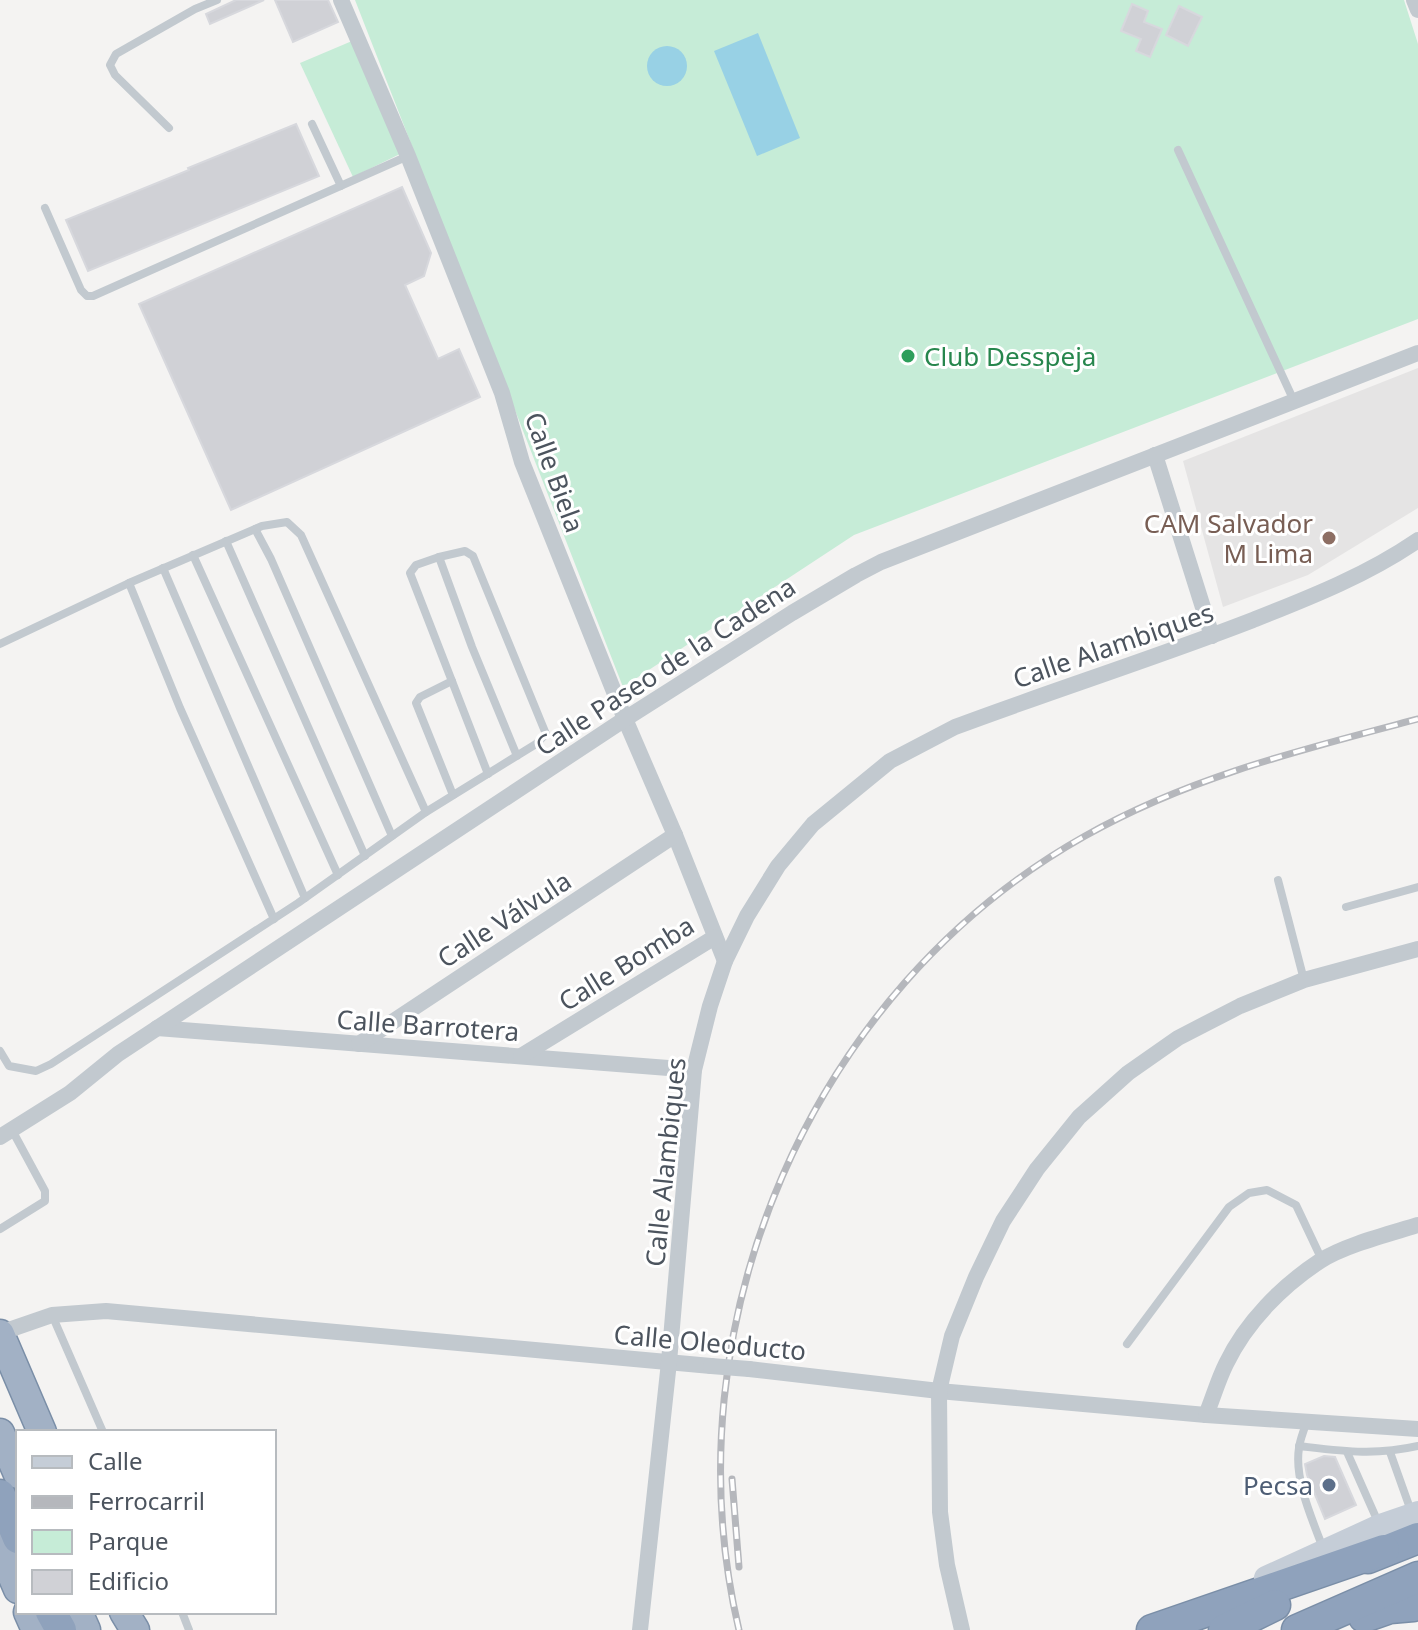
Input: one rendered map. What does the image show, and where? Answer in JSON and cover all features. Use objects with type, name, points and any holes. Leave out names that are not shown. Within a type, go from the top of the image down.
[{"type":"highway","points":[[0,1333],[38,1425]]},
{"type":"highway","points":[[0,1433],[16,1469]]},
{"type":"highway","points":[[0,1495],[16,1533]]},
{"type":"highway","points":[[1151,1630],[1416,1522]]},
{"type":"highway","points":[[1224,1630],[1382,1538]]},
{"type":"highway","points":[[0,1548],[16,1584]]},
{"type":"highway","points":[[1297,1630],[1416,1596]]},
{"type":"highway","points":[[1328,1630],[1416,1596]]},
{"type":"highway","points":[[1359,1630],[1416,1596]]},
{"type":"main road","points":[[1151,1630],[1324,1552],[1382,1538]]},
{"type":"street","name":"Calle Biela","points":[[341,0],[408,156],[502,393],[522,462],[725,961]]},
{"type":"street","points":[[1414,0],[1418,10]]},
{"type":"street","name":"Calle Paseo de la Cadena","points":[[6,1133],[70,1093],[118,1054],[625,719],[856,575],[881,562],[1418,353]]},
{"type":"street","points":[[1155,455],[1212,636]]},
{"type":"street","name":"Calle Alambiques","points":[[640,1630],[669,1362],[694,1070],[725,961],[747,916],[778,866],[813,824],[890,761],[925,741],[955,727],[1212,636],[1326,591],[1366,572],[1418,540]]},
{"type":"street","name":"Calle Válvula","points":[[359,1044],[675,835]]},
{"type":"street","name":"Calle Bomba","points":[[521,1056],[715,937]]},
{"type":"street","points":[[962,1630],[947,1565],[940,1512],[939,1391],[952,1336],[976,1277],[1003,1221],[1037,1169],[1079,1117],[1128,1073],[1178,1038],[1240,1006],[1304,980],[1418,949]]},
{"type":"street","name":"Calle Barrotera","points":[[157,1028],[694,1070]]},
{"type":"street","points":[[1206,1415],[1226,1364],[1248,1327],[1277,1294],[1322,1260],[1418,1225]]},
{"type":"street","name":"Calle Oleoducto","points":[[0,1333],[52,1315],[106,1311],[749,1369],[939,1391],[1206,1415],[1418,1429]]},
{"type":"lane","points":[[169,128],[115,75],[110,65],[116,54],[195,9],[217,0]]},
{"type":"lane","points":[[312,124],[341,186]]},
{"type":"lane","points":[[1178,150],[1294,401]]},
{"type":"lane","points":[[45,208],[81,290],[87,296],[93,296],[408,156]]},
{"type":"lane","points":[[0,644],[193,555],[262,526],[287,522],[301,535],[426,812]]},
{"type":"lane","points":[[255,529],[392,836]]},
{"type":"lane","points":[[226,541],[365,856]]},
{"type":"lane","points":[[0,1051],[9,1066],[36,1071],[44,1067],[274,919],[426,812],[488,774],[536,744],[546,734],[473,556],[465,551],[416,565],[410,573],[488,774]]},
{"type":"lane","points":[[193,555],[338,875]]},
{"type":"lane","points":[[439,557],[477,662],[517,756]]},
{"type":"lane","points":[[163,568],[305,898]]},
{"type":"lane","points":[[129,583],[180,708],[274,919]]},
{"type":"lane","points":[[452,681],[420,697],[416,703],[453,795]]},
{"type":"lane","points":[[1278,880],[1304,980]]},
{"type":"lane","points":[[1346,907],[1418,887]]},
{"type":"lane","points":[[0,1229],[45,1201],[45,1191],[6,1133]]},
{"type":"lane","points":[[1127,1344],[1229,1207],[1249,1193],[1267,1190],[1296,1205],[1322,1260]]},
{"type":"lane","points":[[52,1315],[102,1430]]},
{"type":"lane","points":[[1306,1422],[1299,1446],[1298,1466],[1324,1552]]},
{"type":"lane","points":[[1299,1446],[1347,1452],[1390,1452],[1418,1446]]},
{"type":"lane","points":[[1347,1452],[1382,1538]]},
{"type":"lane","points":[[1390,1452],[1416,1522]]},
{"type":"shaded area","points":[[1418,368],[1418,508],[1308,575],[1223,607],[1183,461]]},
{"type":"green space","name":"Club Desspeja","points":[[355,0],[1404,0],[1418,44],[1418,319],[854,535],[623,687]]},
{"type":"green space","points":[[352,41],[402,153],[353,177],[300,63]]},
{"type":"water","points":[[758,33],[800,138],[757,156],[714,51]]},
{"type":"water","points":[[667,46],[681,52],[687,66],[681,80],[667,86],[653,80],[647,66],[653,52]]},
{"type":"building","points":[[236,0],[264,0],[210,24],[206,14]]},
{"type":"building","points":[[275,0],[328,0],[338,22],[293,42]]},
{"type":"building","points":[[1132,4],[1148,11],[1144,22],[1162,29],[1150,57],[1136,51],[1141,39],[1121,31]]},
{"type":"building","points":[[1179,6],[1202,17],[1188,46],[1166,35]]},
{"type":"building","points":[[296,124],[319,176],[88,271],[66,220]]},
{"type":"building","points":[[402,187],[431,253],[424,276],[405,285],[438,359],[459,349],[480,397],[231,510],[139,304]]},
{"type":"building","name":"Pecsa","points":[[1324,1456],[1335,1457],[1356,1505],[1325,1519],[1305,1464]]},
{"type":"railway","points":[[739,1630],[722,1515],[724,1399],[745,1285],[782,1176],[836,1074],[905,982],[989,902],[1085,836],[1124,815],[1206,781],[1418,719]]},
{"type":"railway","points":[[732,1479],[739,1567]]},
{"type":"place","name":"Club Desspeja","points":[[908,356]]},
{"type":"place","name":"CAM Salvador M Lima","points":[[1329,538]]},
{"type":"place","name":"Pecsa","points":[[1329,1485]]}]
